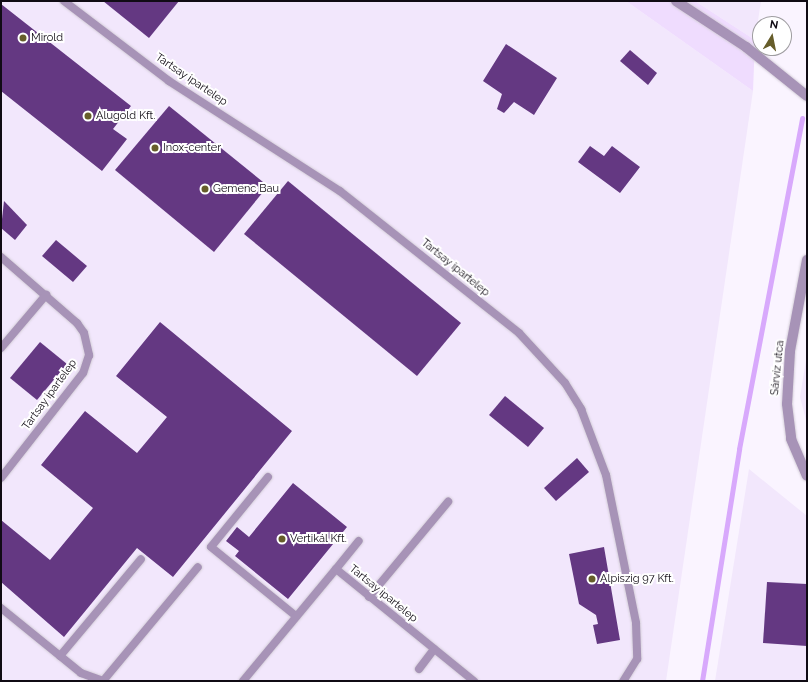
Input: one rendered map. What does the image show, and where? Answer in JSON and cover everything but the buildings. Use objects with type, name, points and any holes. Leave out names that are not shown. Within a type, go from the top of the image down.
[{"type":"street","points":[[676,1],[746,47],[807,96]]},
{"type":"street","name":"Sárvíz utca","points":[[807,260],[790,351],[787,404],[791,439],[807,476]]},
{"type":"lane","name":"Tartsay ipartelep","points":[[64,1],[169,81],[340,191],[519,333],[565,383],[582,409],[606,475],[636,623],[637,659],[623,681]]},
{"type":"lane","name":"Tartsay ipartelep","points":[[1,257],[46,295],[84,333],[87,365],[1,478]]},
{"type":"lane","points":[[1,348],[46,295]]},
{"type":"lane","points":[[268,477],[212,547],[296,616]]},
{"type":"lane","points":[[369,597],[448,502]]},
{"type":"lane","points":[[336,569],[359,542]]},
{"type":"lane","points":[[60,656],[141,559]]},
{"type":"lane","points":[[1,608],[81,672],[103,681],[198,567]]},
{"type":"lane","name":"Tartsay ipartelep","points":[[243,681],[336,569],[474,681]]},
{"type":"lane","points":[[419,669],[434,650]]},
{"type":"shaded area","points":[[1,1],[626,1],[753,91],[666,681],[1,681]]},
{"type":"shaded area","points":[[626,1],[695,1],[752,38],[752,56],[754,56],[753,91]]},
{"type":"shaded area","points":[[695,1],[761,1],[759,16],[752,16],[752,38]]},
{"type":"shaded area","points":[[807,354],[807,424],[800,397]]},
{"type":"shaded area","points":[[749,469],[807,516],[807,681],[715,681]]},
{"type":"waterway","points":[[702,681],[739,449],[802,118]]},
{"type":"place","name":"Mirold","points":[[23,38]]},
{"type":"place","name":"Alugold Kft.","points":[[88,116]]},
{"type":"place","name":"Inox-center","points":[[155,148]]},
{"type":"place","name":"Gemenc Bau","points":[[205,189]]},
{"type":"place","name":"Vertikál Kft.","points":[[282,539]]},
{"type":"place","name":"Alpiszig 97 Kft.","points":[[592,579]]}]
